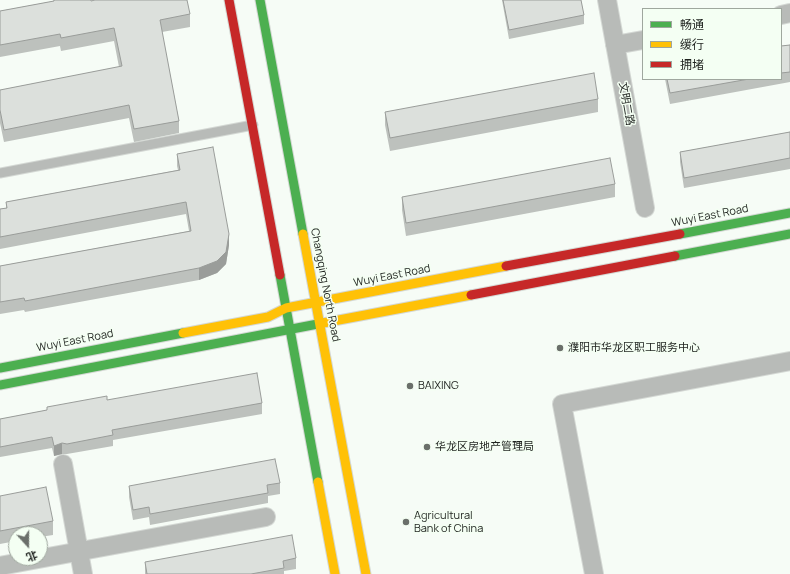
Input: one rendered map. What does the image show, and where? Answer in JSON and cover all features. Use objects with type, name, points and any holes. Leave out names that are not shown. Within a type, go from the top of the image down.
[{"type":"street","points":[[229,0],[335,574]]},
{"type":"street","name":"Changqing North Road","points":[[260,0],[366,574]]},
{"type":"street","name":"文明二路","points":[[607,0],[645,208]]},
{"type":"street","points":[[615,45],[642,40]]},
{"type":"street","name":"Wuyi East Road","points":[[0,368],[268,317],[286,308],[316,302],[790,213]]},
{"type":"street","points":[[0,385],[790,234]]},
{"type":"street","points":[[594,574],[562,404],[790,361]]},
{"type":"street","points":[[63,464],[83,574]]},
{"type":"street","points":[[0,566],[266,517]]},
{"type":"lane","points":[[0,173],[253,125]]},
{"type":"building","points":[[54,0],[187,0],[190,14],[160,20],[179,121],[134,129],[129,105],[4,130],[0,110],[0,90],[122,66],[114,28],[61,38],[60,34],[0,45],[0,11]]},
{"type":"building","points":[[503,0],[581,0],[584,15],[509,30]]},
{"type":"building","points":[[790,45],[790,72],[782,73],[782,46]]},
{"type":"building","points":[[594,73],[598,99],[390,138],[385,112]]},
{"type":"building","points":[[667,80],[743,80],[670,93]]},
{"type":"building","points":[[790,132],[790,158],[684,178],[680,152]]},
{"type":"building","points":[[213,147],[229,234],[226,252],[217,261],[199,268],[25,301],[24,298],[0,302],[0,266],[191,231],[186,202],[0,237],[0,209],[7,208],[6,202],[180,170],[177,154]]},
{"type":"building","points":[[610,158],[615,184],[406,223],[402,197]]},
{"type":"building","points":[[257,373],[262,403],[112,430],[113,435],[67,444],[62,443],[54,446],[52,437],[0,447],[0,419],[47,410],[47,407],[107,396],[107,400]]},
{"type":"building","points":[[275,459],[280,483],[267,485],[268,493],[150,514],[149,507],[133,510],[129,486]]},
{"type":"building","points":[[46,487],[53,521],[26,526],[8,526],[8,529],[0,531],[0,496]]},
{"type":"building","points":[[292,535],[296,558],[283,561],[284,568],[251,574],[147,574],[145,562]]},
{"type":"traffic: fast","points":[[260,0],[303,234]]},
{"type":"traffic: fast","points":[[680,234],[790,213]]},
{"type":"traffic: fast","points":[[675,256],[790,234]]},
{"type":"traffic: fast","points":[[280,275],[318,482]]},
{"type":"traffic: fast","points":[[0,385],[323,323]]},
{"type":"traffic: fast","points":[[0,368],[183,333]]},
{"type":"traffic: slow","points":[[303,234],[366,574]]},
{"type":"traffic: slow","points":[[183,333],[268,317],[286,308],[506,266]]},
{"type":"traffic: slow","points":[[323,323],[471,295]]},
{"type":"traffic: slow","points":[[318,482],[335,574]]},
{"type":"traffic: jam","points":[[229,0],[280,275]]},
{"type":"traffic: jam","points":[[506,266],[680,234]]},
{"type":"traffic: jam","points":[[471,295],[675,256]]},
{"type":"place","name":"濮阳市华龙区职工服务中心","points":[[560,348]]},
{"type":"place","name":"BAIXING","points":[[410,386]]},
{"type":"place","name":"华龙区房地产管理局","points":[[427,447]]},
{"type":"place","name":"Agricultural Bank of China","points":[[406,522]]}]
